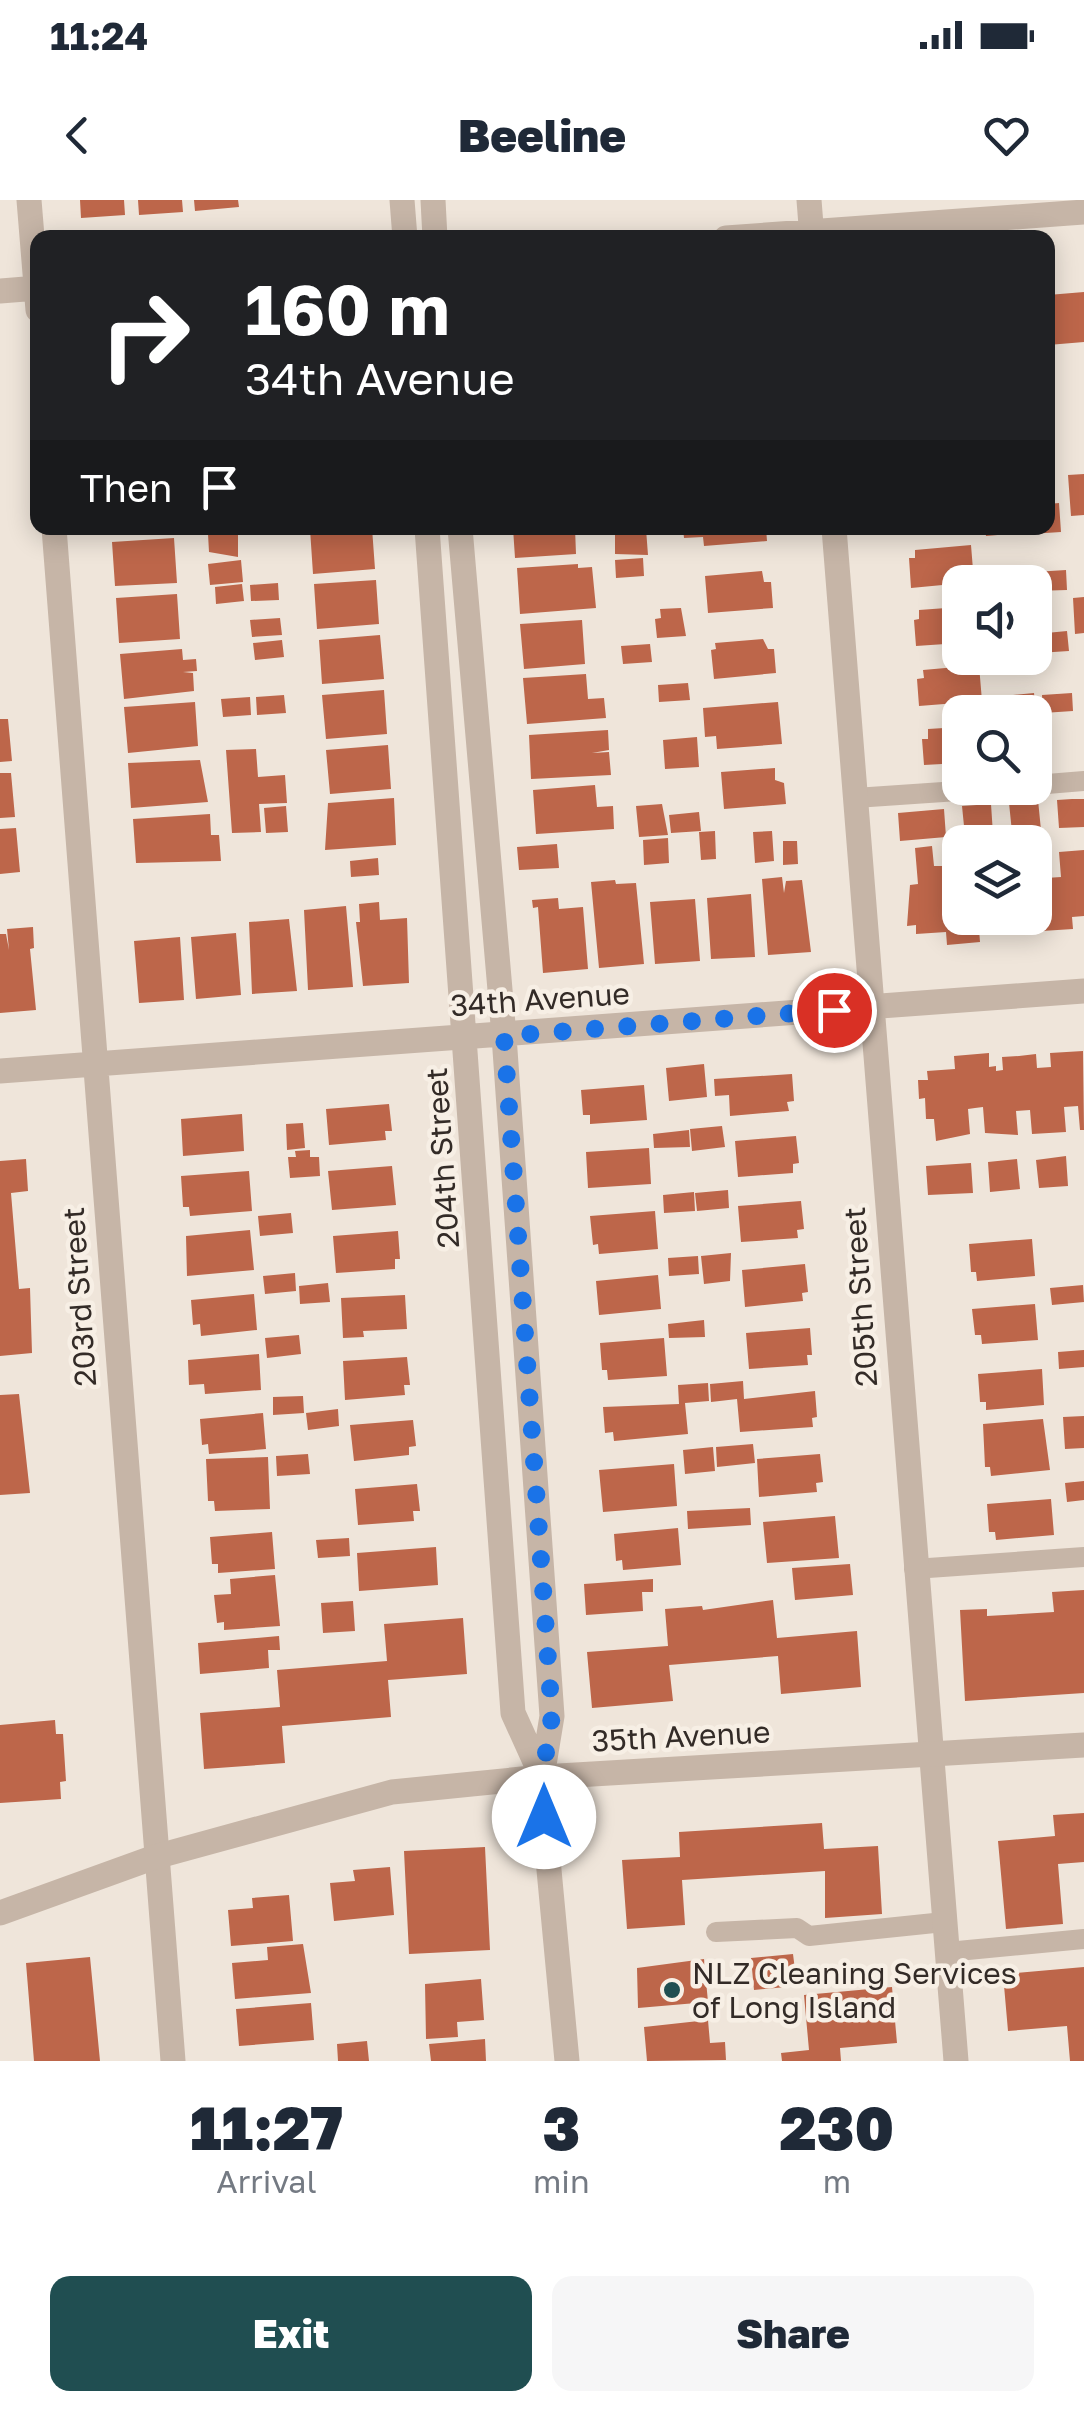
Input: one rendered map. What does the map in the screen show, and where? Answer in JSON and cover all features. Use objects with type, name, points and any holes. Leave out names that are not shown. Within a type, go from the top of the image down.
[{"type":"street","points":[[29,200],[32,230]]},
{"type":"street","points":[[402,200],[404,230]]},
{"type":"street","points":[[433,200],[435,230]]},
{"type":"street","points":[[809,200],[812,230]]},
{"type":"street","points":[[861,230],[1084,212]]},
{"type":"street","points":[[0,291],[30,294]]},
{"type":"street","name":"203rd Street","points":[[55,535],[173,2061]]},
{"type":"street","name":"204th Street","points":[[428,535],[513,1714],[542,1777]]},
{"type":"street","name":"204th Street","points":[[461,535],[504,1036],[552,1716],[542,1777],[567,2061]]},
{"type":"street","name":"205th Street","points":[[835,535],[928,1754],[956,2061]]},
{"type":"street","name":"34th Avenue","points":[[0,1071],[1084,991]]},
{"type":"street","name":"35th Avenue","points":[[0,1912],[155,1857],[392,1792],[542,1777],[1084,1745]]},
{"type":"lane","points":[[1052,784],[1084,781]]},
{"type":"lane","points":[[855,798],[942,792]]},
{"type":"lane","points":[[914,1569],[1084,1556]]},
{"type":"lane","points":[[716,1932],[797,1928],[809,1936],[944,1922]]},
{"type":"lane","points":[[947,1952],[1084,1938]]},
{"type":"building","points":[[80,200],[124,200],[125,215],[81,218]]},
{"type":"building","points":[[138,200],[182,200],[183,212],[139,215]]},
{"type":"building","points":[[194,200],[238,200],[239,207],[195,211]]},
{"type":"building","points":[[1084,292],[1084,342],[1055,344],[1055,294]]},
{"type":"building","points":[[1084,474],[1084,515],[1071,516],[1068,475]]},
{"type":"building","points":[[1055,503],[1059,503],[1061,532],[1055,532]]},
{"type":"building","points":[[208,535],[238,535],[238,557],[209,552]]},
{"type":"building","points":[[310,535],[373,535],[375,569],[313,574]]},
{"type":"building","points":[[513,535],[575,535],[576,554],[515,558]]},
{"type":"building","points":[[615,535],[646,535],[648,555],[615,554]]},
{"type":"building","points":[[684,535],[767,535],[767,541],[704,546],[703,537]]},
{"type":"building","points":[[174,538],[177,583],[115,586],[112,542]]},
{"type":"building","points":[[971,545],[973,565],[942,565],[942,585],[911,588],[909,558],[915,558],[915,550]]},
{"type":"building","points":[[643,558],[644,576],[616,578],[615,560]]},
{"type":"building","points":[[241,560],[243,582],[210,585],[208,564]]},
{"type":"building","points":[[578,564],[578,568],[592,567],[596,608],[520,614],[517,568]]},
{"type":"building","points":[[1066,570],[1067,590],[1052,590],[1052,571]]},
{"type":"building","points":[[762,571],[764,582],[771,582],[773,608],[708,613],[705,576]]},
{"type":"building","points":[[376,580],[379,624],[317,629],[314,584]]},
{"type":"building","points":[[278,583],[279,600],[251,601],[250,585]]},
{"type":"building","points":[[242,584],[244,601],[216,604],[215,587]]},
{"type":"building","points":[[177,594],[180,639],[119,643],[116,598]]},
{"type":"building","points":[[1084,597],[1084,633],[1075,634],[1073,598]]},
{"type":"building","points":[[681,608],[686,636],[657,638],[655,619],[661,618],[660,609]]},
{"type":"building","points":[[942,608],[942,644],[916,646],[914,620],[919,619],[919,610]]},
{"type":"building","points":[[280,618],[282,635],[252,637],[250,620]]},
{"type":"building","points":[[582,620],[585,664],[524,669],[520,624]]},
{"type":"building","points":[[1067,631],[1069,651],[1052,652],[1052,632]]},
{"type":"building","points":[[380,635],[384,679],[322,684],[319,640]]},
{"type":"building","points":[[763,639],[768,649],[774,649],[776,673],[714,679],[711,650],[716,649],[715,643]]},
{"type":"building","points":[[282,640],[284,657],[255,660],[253,643]]},
{"type":"building","points":[[650,644],[652,662],[623,664],[621,646]]},
{"type":"building","points":[[182,649],[183,660],[196,659],[197,671],[183,672],[193,673],[194,691],[124,699],[120,654]]},
{"type":"building","points":[[942,668],[942,675],[980,675],[982,695],[942,695],[942,704],[919,706],[917,679],[924,678],[923,670]]},
{"type":"building","points":[[586,674],[588,699],[604,698],[606,718],[527,724],[523,678]]},
{"type":"building","points":[[688,683],[690,700],[659,702],[658,685]]},
{"type":"building","points":[[384,690],[387,734],[326,739],[322,695]]},
{"type":"building","points":[[1072,693],[1073,711],[1052,712],[1052,695],[1042,695]]},
{"type":"building","points":[[284,695],[286,713],[257,715],[256,697]]},
{"type":"building","points":[[250,697],[251,715],[223,717],[221,699]]},
{"type":"building","points":[[195,702],[198,746],[128,753],[124,707]]},
{"type":"building","points":[[778,702],[782,744],[717,749],[716,736],[705,737],[703,708]]},
{"type":"building","points":[[0,719],[8,719],[12,761],[0,762]]},
{"type":"building","points":[[942,728],[942,764],[924,765],[922,739],[928,739],[928,729]]},
{"type":"building","points":[[608,730],[609,750],[592,753],[609,752],[611,775],[531,779],[529,735]]},
{"type":"building","points":[[697,737],[699,767],[665,769],[663,740]]},
{"type":"building","points":[[388,745],[391,789],[330,794],[326,750]]},
{"type":"building","points":[[256,749],[258,777],[285,775],[287,803],[259,804],[261,832],[232,833],[226,750]]},
{"type":"building","points":[[200,760],[208,802],[131,808],[128,763]]},
{"type":"building","points":[[775,768],[775,780],[784,783],[786,804],[724,809],[721,772]]},
{"type":"building","points":[[0,773],[11,773],[15,817],[0,818]]},
{"type":"building","points":[[595,785],[597,807],[613,806],[614,829],[536,834],[533,790]]},
{"type":"building","points":[[394,798],[396,845],[325,850],[328,803]]},
{"type":"building","points":[[1084,799],[1084,827],[1059,828],[1057,800]]},
{"type":"building","points":[[662,804],[668,835],[639,837],[636,806]]},
{"type":"building","points":[[991,805],[992,825],[964,825],[962,806]]},
{"type":"building","points":[[1009,805],[1038,805],[1040,825],[1011,825]]},
{"type":"building","points":[[286,806],[288,832],[266,833],[264,808]]},
{"type":"building","points":[[944,809],[942,837],[900,841],[898,813]]},
{"type":"building","points":[[699,812],[701,831],[671,833],[669,815]]},
{"type":"building","points":[[210,814],[211,835],[219,835],[221,861],[136,863],[133,819]]},
{"type":"building","points":[[16,828],[20,872],[0,874],[0,829]]},
{"type":"building","points":[[715,831],[716,859],[701,860],[699,832]]},
{"type":"building","points":[[772,831],[774,861],[755,863],[753,832]]},
{"type":"building","points":[[668,838],[669,863],[644,865],[643,840]]},
{"type":"building","points":[[783,841],[797,841],[798,864],[783,865]]},
{"type":"building","points":[[557,844],[559,868],[519,870],[517,847]]},
{"type":"building","points":[[932,846],[934,866],[942,866],[942,932],[916,934],[916,925],[907,926],[910,885],[918,884],[915,848]]},
{"type":"building","points":[[1084,850],[1084,916],[1072,917],[1073,929],[1052,930],[1052,878],[1061,877],[1059,852]]},
{"type":"building","points":[[378,858],[379,875],[351,877],[350,861]]},
{"type":"building","points":[[782,877],[784,893],[786,881],[802,880],[811,952],[768,955],[762,879]]},
{"type":"building","points":[[615,880],[616,884],[636,883],[644,964],[599,968],[591,882]]},
{"type":"building","points":[[751,894],[755,957],[711,959],[707,898]]},
{"type":"building","points":[[558,898],[559,909],[583,907],[588,969],[543,973],[538,907],[533,908],[532,900]]},
{"type":"building","points":[[695,899],[700,961],[655,964],[650,902]]},
{"type":"building","points":[[379,902],[380,920],[407,918],[409,983],[363,986],[356,922],[360,922],[359,904]]},
{"type":"building","points":[[346,906],[353,987],[308,990],[304,910]]},
{"type":"building","points":[[289,919],[297,991],[252,994],[249,922]]},
{"type":"building","points":[[33,927],[34,948],[30,949],[36,1010],[0,1013],[0,934],[6,934],[9,950],[7,929]]},
{"type":"building","points":[[236,933],[241,995],[196,999],[191,937]]},
{"type":"building","points":[[946,935],[979,935],[980,942],[947,945]]},
{"type":"building","points":[[180,937],[184,1000],[139,1003],[134,941]]},
{"type":"building","points":[[1083,1051],[1084,1130],[1080,1130],[1078,1106],[1064,1107],[1066,1132],[1032,1134],[1030,1110],[1016,1111],[1018,1135],[985,1133],[983,1107],[968,1109],[970,1134],[936,1141],[934,1119],[926,1119],[925,1098],[919,1099],[918,1080],[928,1080],[927,1071],[955,1069],[954,1056],[989,1053],[989,1067],[996,1066],[996,1071],[1003,1070],[1002,1057],[1036,1054],[1037,1068],[1051,1067],[1050,1053]]},
{"type":"building","points":[[704,1064],[707,1097],[669,1101],[666,1068]]},
{"type":"building","points":[[792,1074],[794,1101],[787,1102],[789,1111],[730,1116],[729,1095],[715,1096],[714,1079]]},
{"type":"building","points":[[644,1085],[647,1120],[590,1124],[590,1115],[583,1115],[581,1090]]},
{"type":"building","points":[[389,1104],[392,1131],[385,1131],[386,1140],[329,1145],[326,1109]]},
{"type":"building","points":[[242,1114],[244,1151],[183,1156],[181,1119]]},
{"type":"building","points":[[303,1123],[305,1148],[287,1150],[286,1124]]},
{"type":"building","points":[[722,1126],[725,1147],[692,1151],[690,1129]]},
{"type":"building","points":[[689,1130],[690,1147],[654,1148],[653,1134]]},
{"type":"building","points":[[796,1136],[799,1163],[793,1164],[793,1173],[738,1177],[735,1141]]},
{"type":"building","points":[[649,1148],[651,1184],[588,1188],[586,1152]]},
{"type":"building","points":[[310,1150],[310,1157],[319,1157],[320,1176],[290,1178],[288,1157],[296,1157],[295,1151]]},
{"type":"building","points":[[1066,1156],[1068,1186],[1039,1188],[1036,1160]]},
{"type":"building","points":[[26,1159],[28,1191],[11,1193],[19,1289],[30,1288],[32,1353],[0,1356],[0,1161]]},
{"type":"building","points":[[1017,1159],[1020,1189],[990,1192],[988,1162]]},
{"type":"building","points":[[971,1163],[973,1193],[928,1195],[926,1166]]},
{"type":"building","points":[[392,1166],[396,1205],[332,1210],[328,1171]]},
{"type":"building","points":[[249,1171],[252,1211],[190,1216],[189,1207],[183,1207],[181,1176]]},
{"type":"building","points":[[728,1190],[729,1208],[697,1211],[695,1193]]},
{"type":"building","points":[[694,1192],[695,1211],[664,1213],[663,1195]]},
{"type":"building","points":[[801,1201],[804,1229],[797,1230],[798,1238],[741,1242],[738,1206]]},
{"type":"building","points":[[655,1211],[658,1249],[599,1254],[598,1244],[593,1245],[590,1216]]},
{"type":"building","points":[[291,1213],[293,1233],[260,1236],[258,1216]]},
{"type":"building","points":[[250,1230],[254,1270],[187,1276],[186,1236]]},
{"type":"building","points":[[398,1231],[400,1259],[395,1259],[395,1269],[336,1273],[333,1236]]},
{"type":"building","points":[[1032,1239],[1035,1276],[977,1281],[976,1272],[971,1272],[969,1244]]},
{"type":"building","points":[[731,1253],[730,1281],[704,1284],[701,1256]]},
{"type":"building","points":[[698,1256],[699,1274],[669,1276],[668,1258]]},
{"type":"building","points":[[805,1264],[808,1292],[802,1293],[803,1301],[745,1307],[742,1270]]},
{"type":"building","points":[[295,1273],[296,1291],[265,1294],[263,1276]]},
{"type":"building","points":[[658,1275],[661,1309],[599,1315],[596,1281]]},
{"type":"building","points":[[328,1283],[330,1302],[300,1304],[299,1286]]},
{"type":"building","points":[[1083,1285],[1084,1302],[1052,1305],[1050,1288]]},
{"type":"building","points":[[254,1294],[257,1330],[201,1336],[200,1324],[193,1325],[191,1300]]},
{"type":"building","points":[[405,1295],[407,1329],[363,1331],[364,1337],[343,1338],[341,1298]]},
{"type":"building","points":[[1035,1304],[1038,1340],[982,1344],[981,1335],[975,1335],[972,1309]]},
{"type":"building","points":[[704,1320],[705,1337],[669,1338],[668,1324]]},
{"type":"building","points":[[810,1328],[812,1355],[807,1355],[808,1365],[749,1369],[746,1333]]},
{"type":"building","points":[[299,1335],[301,1354],[267,1358],[265,1338]]},
{"type":"building","points":[[664,1338],[667,1376],[608,1380],[607,1370],[602,1370],[600,1343]]},
{"type":"building","points":[[1084,1350],[1084,1367],[1059,1369],[1058,1352]]},
{"type":"building","points":[[259,1354],[261,1390],[205,1394],[204,1384],[189,1385],[188,1360]]},
{"type":"building","points":[[407,1357],[410,1385],[404,1385],[405,1395],[345,1400],[343,1361]]},
{"type":"building","points":[[1042,1369],[1044,1405],[986,1410],[986,1402],[980,1402],[978,1374]]},
{"type":"building","points":[[743,1381],[744,1399],[815,1391],[817,1417],[812,1418],[813,1427],[740,1432],[737,1399],[711,1402],[710,1384]]},
{"type":"building","points":[[708,1383],[709,1401],[685,1403],[688,1434],[614,1441],[613,1432],[605,1433],[603,1407],[679,1404],[678,1385]]},
{"type":"building","points":[[19,1394],[30,1493],[0,1495],[0,1395]]},
{"type":"building","points":[[303,1396],[304,1413],[273,1415],[273,1397]]},
{"type":"building","points":[[338,1409],[339,1426],[308,1430],[306,1413]]},
{"type":"building","points":[[263,1413],[266,1449],[209,1454],[208,1444],[202,1445],[200,1419]]},
{"type":"building","points":[[1084,1416],[1084,1448],[1065,1449],[1063,1417]]},
{"type":"building","points":[[1043,1419],[1050,1470],[991,1476],[990,1467],[985,1467],[983,1424]]},
{"type":"building","points":[[413,1420],[416,1446],[409,1447],[409,1455],[354,1461],[350,1425]]},
{"type":"building","points":[[753,1444],[755,1463],[717,1467],[716,1447]]},
{"type":"building","points":[[713,1447],[715,1471],[685,1474],[683,1450]]},
{"type":"building","points":[[308,1454],[310,1474],[277,1476],[276,1456]]},
{"type":"building","points":[[820,1454],[823,1482],[816,1483],[817,1492],[759,1497],[757,1459]]},
{"type":"building","points":[[268,1457],[270,1509],[215,1511],[214,1501],[208,1501],[206,1459]]},
{"type":"building","points":[[674,1464],[677,1506],[603,1512],[599,1470]]},
{"type":"building","points":[[1084,1481],[1084,1500],[1067,1502],[1065,1483]]},
{"type":"building","points":[[417,1484],[420,1511],[413,1511],[414,1521],[358,1525],[355,1489]]},
{"type":"building","points":[[1051,1499],[1054,1535],[996,1540],[995,1532],[989,1532],[987,1504]]},
{"type":"building","points":[[750,1508],[751,1525],[688,1529],[687,1511]]},
{"type":"building","points":[[835,1516],[839,1558],[767,1563],[763,1522]]},
{"type":"building","points":[[678,1528],[681,1565],[623,1570],[622,1560],[616,1561],[614,1534]]},
{"type":"building","points":[[272,1532],[275,1569],[218,1573],[218,1564],[212,1564],[210,1537]]},
{"type":"building","points":[[349,1538],[350,1556],[318,1558],[316,1540]]},
{"type":"building","points":[[436,1547],[438,1585],[359,1591],[357,1553]]},
{"type":"building","points":[[850,1564],[853,1595],[795,1600],[792,1568]]},
{"type":"building","points":[[275,1575],[280,1626],[224,1630],[224,1622],[217,1623],[214,1595],[231,1594],[230,1579]]},
{"type":"building","points":[[653,1579],[653,1592],[642,1592],[643,1611],[586,1615],[584,1584]]},
{"type":"building","points":[[1084,1590],[1084,1693],[965,1701],[960,1610],[987,1609],[987,1616],[1054,1612],[1052,1592]]},
{"type":"building","points":[[773,1600],[777,1638],[857,1631],[861,1687],[781,1694],[778,1656],[669,1665],[673,1701],[592,1708],[587,1652],[668,1646],[665,1609],[702,1606],[703,1610]]},
{"type":"building","points":[[353,1601],[355,1631],[323,1633],[321,1603]]},
{"type":"building","points":[[463,1618],[467,1674],[388,1680],[391,1717],[282,1726],[285,1763],[204,1769],[200,1713],[280,1707],[277,1670],[387,1661],[384,1624]]},
{"type":"building","points":[[279,1636],[280,1650],[268,1650],[269,1668],[200,1674],[198,1643]]},
{"type":"building","points":[[55,1720],[56,1734],[63,1734],[66,1781],[60,1782],[61,1799],[0,1803],[0,1725]]},
{"type":"building","points":[[1084,1813],[1084,1862],[1058,1864],[1063,1924],[1006,1929],[998,1841],[1055,1836],[1053,1815]]},
{"type":"building","points":[[822,1823],[824,1849],[878,1846],[882,1914],[825,1918],[825,1871],[682,1880],[685,1925],[627,1929],[622,1860],[680,1857],[679,1832]]},
{"type":"building","points":[[485,1847],[490,1950],[409,1954],[404,1851]]},
{"type":"building","points":[[390,1867],[394,1915],[334,1921],[330,1883],[355,1881],[353,1870]]},
{"type":"building","points":[[289,1895],[293,1941],[231,1946],[228,1910],[253,1908],[252,1898]]},
{"type":"building","points":[[303,1944],[311,1993],[235,1999],[232,1963],[268,1960],[267,1947]]},
{"type":"building","points":[[793,1954],[797,1986],[754,1990],[751,1958]]},
{"type":"building","points":[[90,1957],[100,2061],[34,2061],[26,1963]]},
{"type":"building","name":"NLZ Cleaning Services of Long Island","points":[[704,1959],[708,2002],[638,2008],[637,1968]]},
{"type":"building","points":[[1084,1967],[1084,2061],[1070,2061],[1067,2026],[1008,2031],[1003,1974]]},
{"type":"building","points":[[481,1979],[484,2020],[457,2022],[458,2037],[426,2039],[425,1984]]},
{"type":"building","points":[[892,1987],[897,2043],[840,2048],[841,2061],[782,2061],[781,2053],[809,2050],[804,1995]]},
{"type":"building","points":[[311,2003],[314,2040],[239,2046],[236,2009]]},
{"type":"building","points":[[708,2020],[710,2043],[725,2042],[726,2060],[647,2061],[644,2027]]},
{"type":"building","points":[[485,2039],[486,2061],[431,2061],[429,2044]]},
{"type":"building","points":[[367,2041],[369,2061],[338,2061],[337,2044]]},
{"type":"place","name":"NLZ Cleaning Services of Long Island","points":[[672,1990]]},
{"type":"route","points":[[544,1817],[542,1777],[552,1716],[504,1036],[834,1010]]}]
